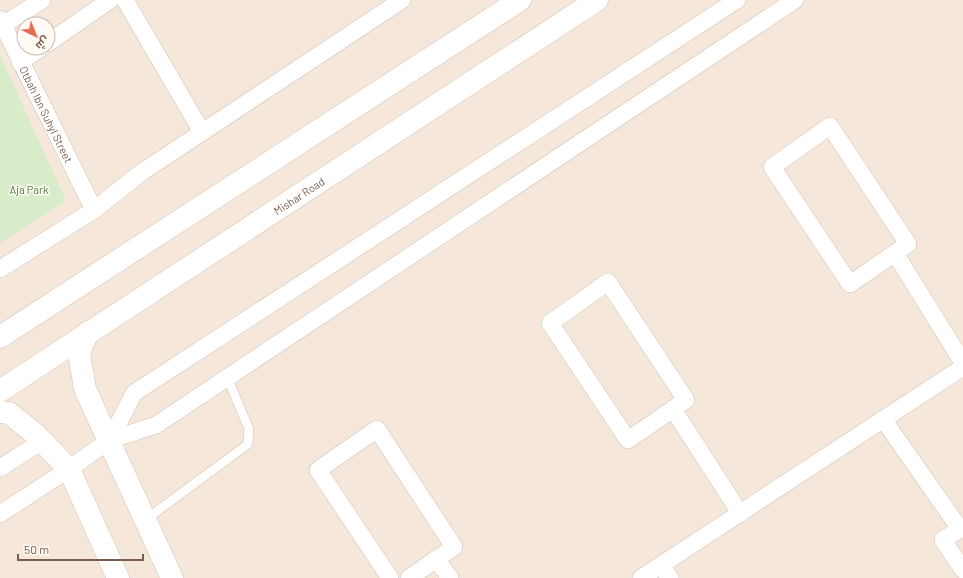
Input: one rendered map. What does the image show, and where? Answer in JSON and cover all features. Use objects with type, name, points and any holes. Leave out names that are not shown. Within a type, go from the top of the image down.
[{"type":"street","points":[[2,22],[42,0]]},
{"type":"street","points":[[56,37],[110,0]]},
{"type":"street","points":[[125,0],[202,132]]},
{"type":"street","points":[[0,269],[94,210],[142,172],[402,0]]},
{"type":"street","points":[[0,337],[520,0]]},
{"type":"street","name":"Mishar Road","points":[[0,391],[597,0]]},
{"type":"street","points":[[110,440],[134,394],[737,0]]},
{"type":"street","points":[[0,514],[110,440],[156,425],[795,0]]},
{"type":"street","name":"Otbah Ibn Suhyl Street","points":[[2,22],[20,62],[94,210]]},
{"type":"street","points":[[20,62],[29,56]]},
{"type":"street","points":[[830,126],[908,244],[895,253],[850,284],[772,167],[830,126]]},
{"type":"street","points":[[895,253],[963,363]]},
{"type":"street","points":[[608,282],[686,400],[673,409],[628,440],[550,323],[608,282]]},
{"type":"street","points":[[88,332],[79,353],[85,389],[110,440],[172,578]]},
{"type":"street","points":[[640,578],[665,571],[740,513],[963,367]]},
{"type":"street","points":[[673,409],[740,513]]},
{"type":"street","points":[[0,412],[9,413],[42,441],[69,469],[118,578]]},
{"type":"street","points":[[883,419],[962,528],[943,540],[963,570]]},
{"type":"street","points":[[390,578],[318,470],[377,429],[454,547],[409,578]]},
{"type":"street","points":[[0,468],[42,441]]},
{"type":"street","points":[[436,560],[450,578]]},
{"type":"lane","points":[[145,520],[248,444],[249,429],[227,378]]},
{"type":"shaded area","points":[[0,0],[963,0],[963,578],[0,578]]},
{"type":"green space","name":"Aja Park","points":[[0,55],[66,201],[0,243]]}]
